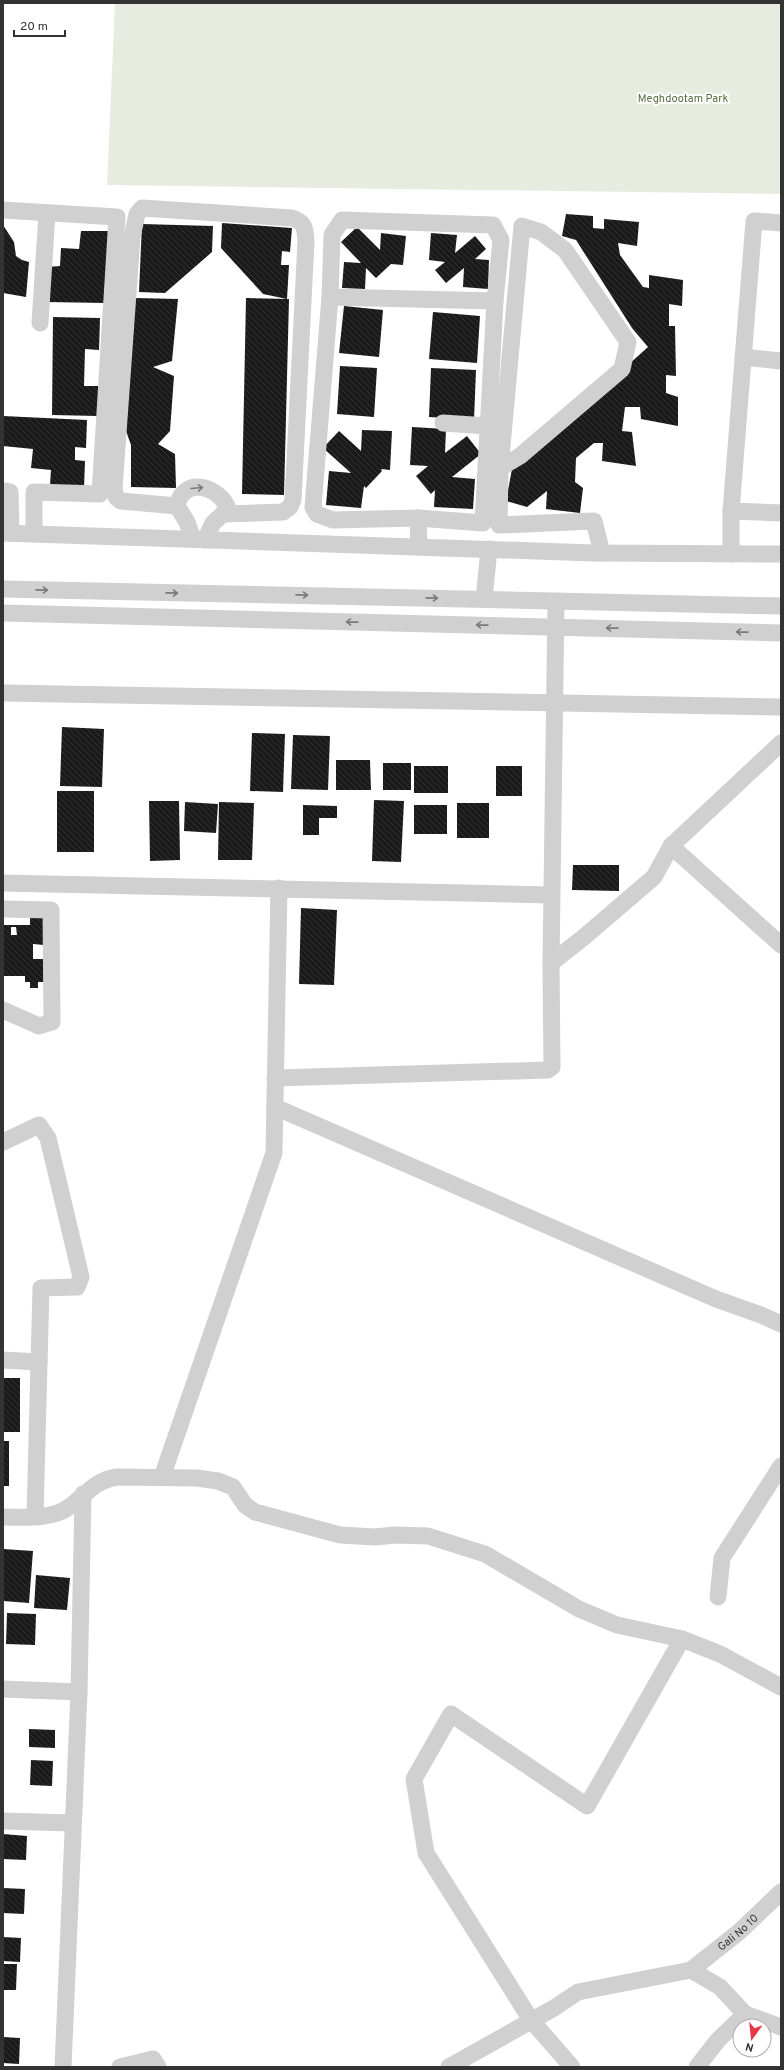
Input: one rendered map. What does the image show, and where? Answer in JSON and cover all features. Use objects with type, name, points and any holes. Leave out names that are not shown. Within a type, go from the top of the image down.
[{"type":"street","points":[[177,506],[121,501],[116,497],[114,488],[132,237],[137,214],[142,208],[292,218],[301,220],[305,227],[306,240],[293,500],[290,508],[283,512],[223,514]]},
{"type":"street","points":[[3,210],[117,217],[100,494],[7,491],[7,533],[602,553],[781,554]]},
{"type":"street","points":[[40,324],[47,213]]},
{"type":"street","points":[[342,220],[493,225],[501,240],[495,301],[483,523],[418,518],[333,520],[317,514],[313,507],[330,297],[332,235],[342,220]]},
{"type":"street","points":[[731,554],[731,511],[754,221],[781,222]]},
{"type":"street","points":[[500,468],[520,456],[622,369],[628,342],[565,250],[541,232],[522,226],[500,468],[499,525],[594,521],[602,553]]},
{"type":"street","points":[[330,297],[495,301]]},
{"type":"street","points":[[743,357],[781,361]]},
{"type":"street","points":[[443,423],[488,426]]},
{"type":"street","points":[[199,486],[211,490],[222,498],[227,506],[223,514],[199,539],[177,506],[179,498],[189,489],[199,486]]},
{"type":"street","points":[[34,492],[34,534]]},
{"type":"street","points":[[731,511],[781,513]]},
{"type":"street","points":[[418,518],[419,547]]},
{"type":"street","points":[[378,519],[378,546]]},
{"type":"street","points":[[484,599],[489,549]]},
{"type":"street","points":[[3,589],[781,606]]},
{"type":"street","points":[[275,1078],[548,1070],[552,1066],[551,895],[556,601]]},
{"type":"street","points":[[3,613],[781,633]]},
{"type":"street","points":[[3,693],[781,707]]},
{"type":"street","points":[[551,963],[654,877],[671,846],[781,743]]},
{"type":"street","points":[[671,846],[781,945]]},
{"type":"street","points":[[3,883],[551,895]]},
{"type":"street","points":[[3,1010],[39,1026],[52,1022],[51,884]]},
{"type":"street","points":[[162,1477],[274,1153],[279,888]]},
{"type":"street","points":[[3,909],[51,910]]},
{"type":"street","points":[[275,1108],[716,1299],[761,1314],[781,1324]]},
{"type":"street","points":[[3,1142],[38,1125],[48,1138],[81,1277],[77,1287],[41,1288],[35,1516]]},
{"type":"street","points":[[3,1360],[39,1362]]},
{"type":"street","points":[[718,1597],[722,1558],[781,1466]]},
{"type":"street","points":[[3,1517],[35,1516],[58,1512],[69,1507],[93,1485],[105,1479],[117,1476],[162,1477],[218,1481],[233,1487],[245,1505],[255,1512],[340,1535],[375,1537],[395,1535],[428,1536],[485,1554],[579,1609],[617,1625],[682,1639],[720,1654],[781,1687]]},
{"type":"street","points":[[63,2067],[72,1823],[79,1692],[83,1494]]},
{"type":"street","points":[[572,2067],[532,2020],[426,1853],[414,1779],[451,1714],[587,1806],[682,1639]]},
{"type":"street","points":[[3,1689],[79,1692]]},
{"type":"street","points":[[3,1820],[72,1823]]},
{"type":"street","name":"Gali No 10","points":[[692,1970],[739,1932],[781,1892]]},
{"type":"street","points":[[449,2067],[578,1992],[692,1970],[720,1988],[745,2014],[781,2027]]},
{"type":"street","points":[[697,2067],[718,2040],[745,2014]]},
{"type":"street","points":[[120,2067],[153,2059],[158,2067]]},
{"type":"green space","name":"Meghdootam Park","points":[[115,3],[781,3],[781,194],[107,185]]},
{"type":"building","points":[[566,214],[593,216],[593,228],[604,229],[604,219],[639,222],[637,246],[618,243],[620,255],[643,287],[649,288],[649,275],[683,280],[682,306],[669,304],[669,326],[675,326],[676,376],[666,375],[666,393],[678,397],[678,426],[641,419],[640,407],[625,407],[622,431],[632,432],[636,466],[602,461],[603,443],[594,443],[576,458],[575,482],[583,488],[580,513],[546,509],[547,491],[527,507],[506,501],[512,469],[648,347],[632,328],[576,240],[562,236]]},
{"type":"building","points":[[222,223],[292,228],[290,252],[282,251],[281,265],[289,265],[287,299],[263,294],[221,248]]},
{"type":"building","points":[[142,224],[213,226],[212,252],[165,293],[139,292]]},
{"type":"building","points":[[3,225],[14,242],[16,256],[29,262],[26,297],[3,293]]},
{"type":"building","points":[[357,227],[380,250],[381,233],[406,236],[403,265],[391,264],[376,278],[366,268],[365,289],[342,288],[344,262],[361,263],[341,242]]},
{"type":"building","points":[[81,231],[109,231],[105,303],[46,302],[48,267],[60,266],[61,248],[79,249]]},
{"type":"building","points":[[431,233],[457,235],[455,253],[475,236],[486,249],[475,259],[489,260],[488,289],[463,287],[464,268],[446,283],[435,270],[445,262],[429,260]]},
{"type":"building","points":[[135,298],[178,299],[172,361],[153,367],[174,376],[170,431],[158,444],[175,454],[176,488],[131,487],[131,445],[126,431]]},
{"type":"building","points":[[246,298],[289,299],[284,495],[242,494]]},
{"type":"building","points":[[344,306],[383,310],[379,357],[339,353]]},
{"type":"building","points":[[433,312],[480,316],[477,363],[429,359]]},
{"type":"building","points":[[53,317],[100,318],[99,350],[85,349],[84,386],[98,386],[98,416],[52,415]]},
{"type":"building","points":[[340,366],[377,368],[374,417],[337,414]]},
{"type":"building","points":[[431,368],[476,370],[474,420],[429,417]]},
{"type":"building","points":[[3,416],[87,420],[86,448],[75,447],[75,460],[85,461],[84,488],[50,485],[51,470],[31,468],[33,449],[3,446]]},
{"type":"building","points":[[412,427],[446,429],[445,453],[467,436],[481,454],[452,477],[475,479],[473,509],[434,507],[435,490],[431,494],[416,476],[428,466],[410,465]]},
{"type":"building","points":[[362,430],[392,431],[390,470],[381,469],[382,471],[366,488],[364,486],[361,508],[326,505],[329,471],[351,473],[323,448],[339,431],[361,451]]},
{"type":"building","points":[[62,727],[104,729],[102,787],[60,786]]},
{"type":"building","points":[[252,733],[285,734],[283,792],[250,791]]},
{"type":"building","points":[[293,735],[330,736],[328,790],[291,789]]},
{"type":"building","points":[[336,760],[370,760],[371,790],[336,790]]},
{"type":"building","points":[[383,763],[411,763],[411,790],[383,790]]},
{"type":"building","points":[[414,766],[448,766],[448,793],[414,793]]},
{"type":"building","points":[[496,766],[522,766],[522,796],[496,796]]},
{"type":"building","points":[[57,791],[94,791],[94,852],[57,852]]},
{"type":"building","points":[[374,800],[404,801],[401,862],[372,861]]},
{"type":"building","points":[[149,801],[179,801],[180,860],[150,861]]},
{"type":"building","points":[[185,802],[218,804],[216,833],[184,831]]},
{"type":"building","points":[[219,802],[254,803],[252,860],[218,860]]},
{"type":"building","points":[[457,803],[489,803],[489,838],[457,838]]},
{"type":"building","points":[[303,805],[337,806],[337,818],[319,818],[319,835],[303,835]]},
{"type":"building","points":[[414,805],[447,805],[447,834],[414,834]]},
{"type":"building","points":[[573,865],[619,865],[619,891],[572,890]]},
{"type":"building","points":[[301,908],[337,910],[334,985],[299,984]]},
{"type":"building","points":[[30,918],[44,918],[44,945],[33,944],[33,959],[44,959],[44,982],[38,982],[38,988],[30,988],[30,982],[25,982],[25,976],[3,976],[3,925],[30,925]],"holes":[[[11,927],[16,927],[17,935],[11,935]]]},
{"type":"building","points":[[3,1378],[20,1378],[20,1432],[3,1432]]},
{"type":"building","points":[[3,1441],[9,1441],[9,1486],[3,1486]]},
{"type":"building","points":[[3,1549],[33,1551],[29,1603],[3,1601]]},
{"type":"building","points":[[36,1575],[70,1578],[67,1610],[34,1608]]},
{"type":"building","points":[[7,1613],[36,1614],[35,1645],[6,1644]]},
{"type":"building","points":[[29,1729],[55,1730],[55,1748],[29,1747]]},
{"type":"building","points":[[31,1760],[53,1761],[52,1786],[30,1785]]},
{"type":"building","points":[[3,1834],[27,1836],[26,1860],[3,1859]]},
{"type":"building","points":[[3,1888],[25,1889],[24,1914],[3,1913]]},
{"type":"building","points":[[3,1937],[21,1938],[20,1962],[3,1961]]},
{"type":"building","points":[[3,1964],[17,1964],[16,1990],[3,1990]]},
{"type":"building","points":[[3,2037],[20,2038],[19,2064],[3,2063]]}]
